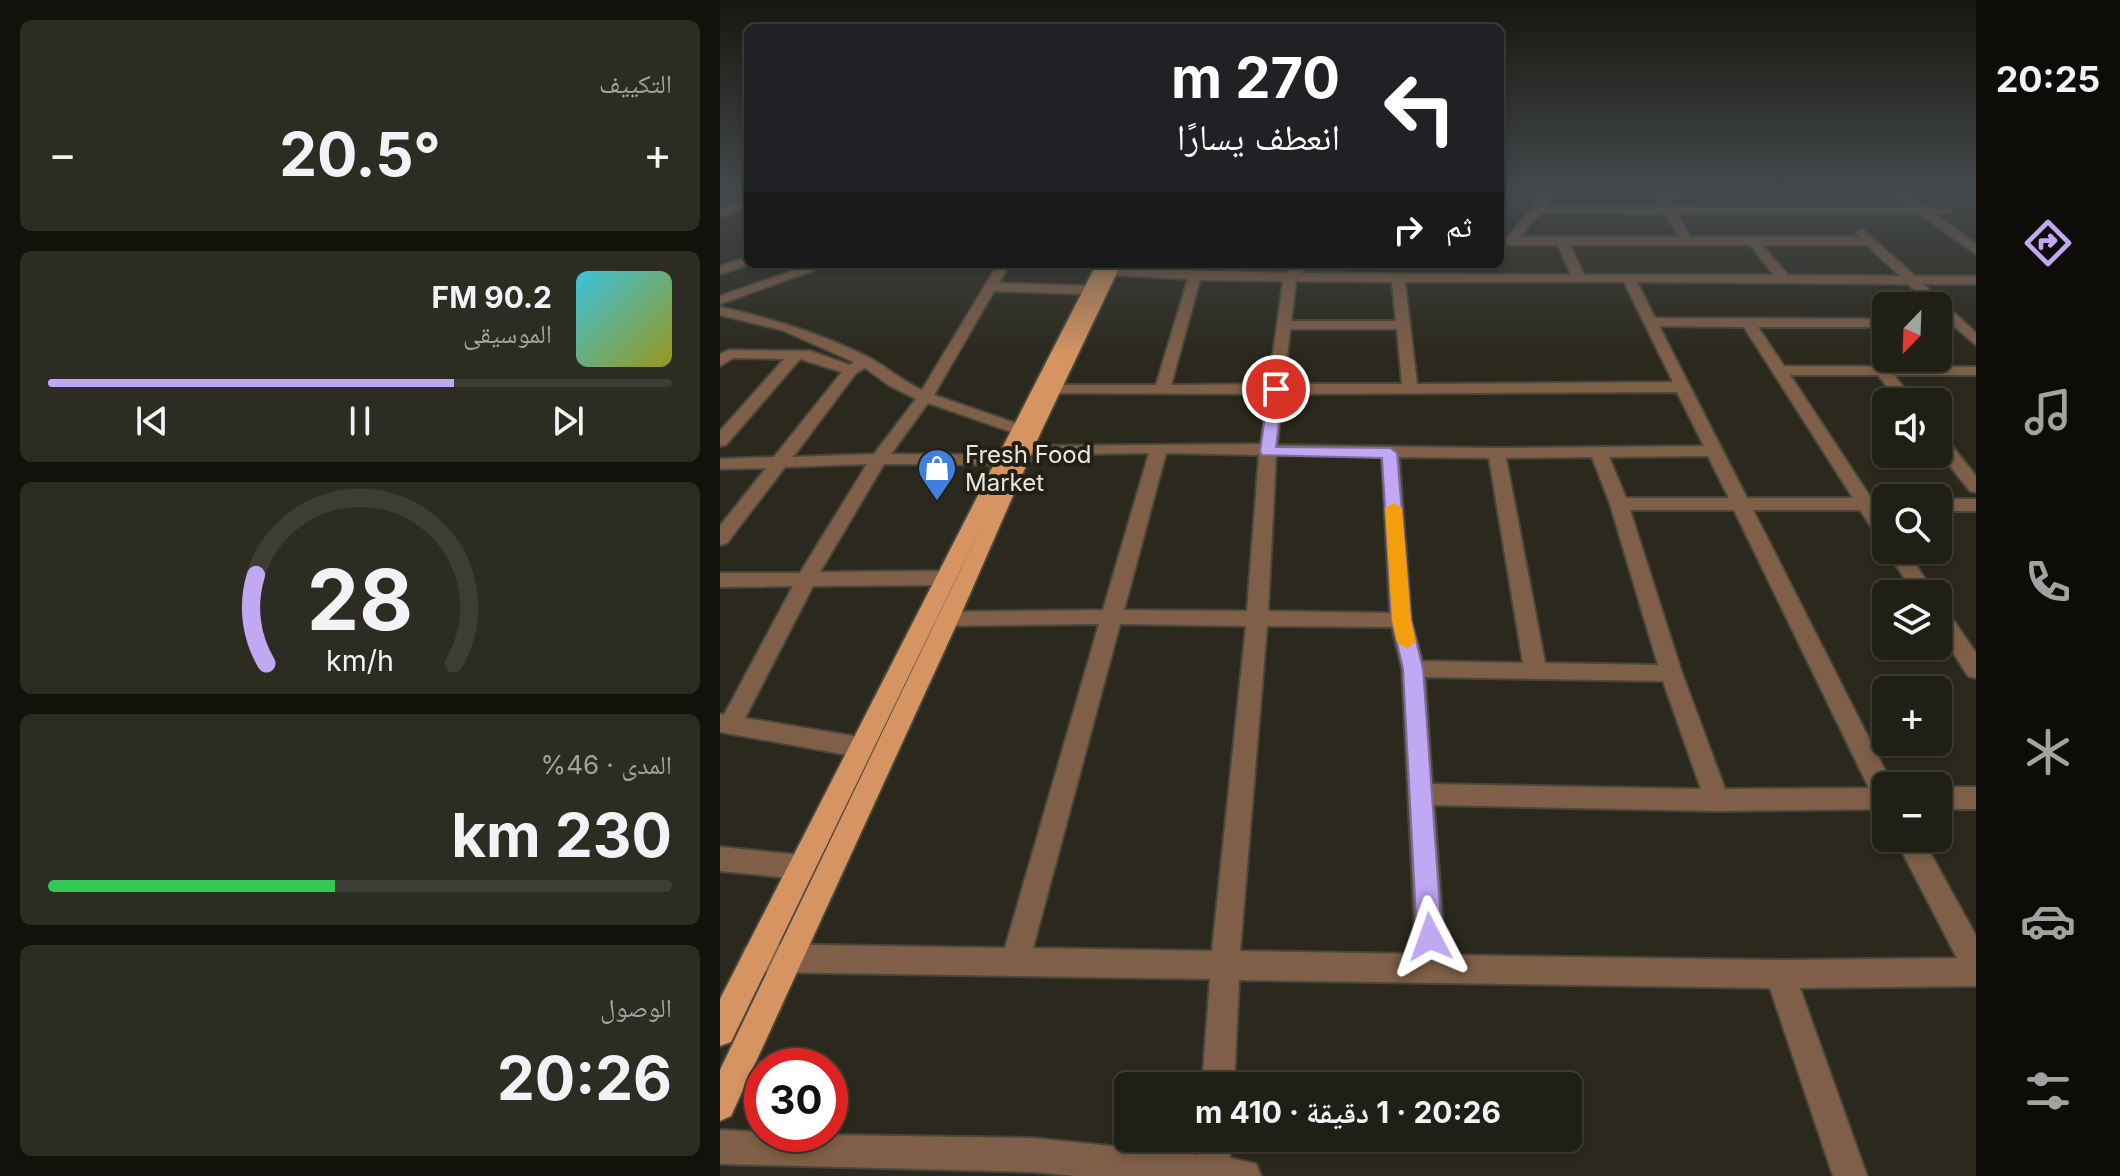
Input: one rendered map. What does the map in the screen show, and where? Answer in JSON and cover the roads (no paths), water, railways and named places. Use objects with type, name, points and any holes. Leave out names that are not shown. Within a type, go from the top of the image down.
[{"type":"main road","points":[[720,1105],[791,959],[937,619],[1021,447],[1086,290],[1108,268]]},
{"type":"main road","points":[[721,1024],[859,747],[937,619],[945,578],[1055,390],[1109,268]]},
{"type":"street","points":[[1564,246],[1579,277]]},
{"type":"street","points":[[1757,246],[1783,278]]},
{"type":"street","points":[[1876,246],[1976,341]]},
{"type":"street","points":[[720,270],[744,262]]},
{"type":"street","points":[[720,300],[813,268]]},
{"type":"street","points":[[859,747],[725,724],[807,578],[879,459],[925,397],[1002,268]]},
{"type":"street","points":[[1127,268],[1195,276],[1297,271],[1976,280]]},
{"type":"street","points":[[1219,1072],[1268,452],[1283,325],[1297,271]]},
{"type":"street","points":[[1397,272],[1410,389]]},
{"type":"street","points":[[1162,390],[1195,276]]},
{"type":"street","points":[[1628,277],[1874,772]]},
{"type":"street","points":[[991,287],[1086,290]]},
{"type":"street","points":[[720,311],[776,323],[1021,447]]},
{"type":"street","points":[[1650,322],[1872,323]]},
{"type":"street","points":[[1749,323],[1872,514]]},
{"type":"street","points":[[1952,323],[1957,323]]},
{"type":"street","points":[[1283,325],[1403,325]]},
{"type":"street","points":[[720,362],[729,354],[810,355],[858,366]]},
{"type":"street","points":[[720,441],[796,355]]},
{"type":"street","points":[[720,539],[858,366]]},
{"type":"street","points":[[1781,370],[1872,370]]},
{"type":"street","points":[[1952,371],[1976,371]]},
{"type":"street","points":[[1884,372],[1896,388]]},
{"type":"street","points":[[1055,390],[1682,387]]},
{"type":"street","points":[[720,464],[879,459],[1021,447],[1390,453],[1714,451]]},
{"type":"street","points":[[1015,962],[1159,448]]},
{"type":"street","points":[[1598,451],[1619,504],[1671,673],[1717,800]]},
{"type":"street","points":[[1390,453],[1401,620],[1413,669],[1431,966]]},
{"type":"street","points":[[1497,453],[1535,669]]},
{"type":"street","points":[[1952,457],[1976,487]]},
{"type":"street","points":[[1619,504],[1872,504]]},
{"type":"street","points":[[1952,505],[1976,505]]},
{"type":"street","points":[[720,580],[945,578]]},
{"type":"street","points":[[937,619],[1401,620]]},
{"type":"street","points":[[1952,634],[1976,670]]},
{"type":"street","points":[[1413,669],[1671,673]]},
{"type":"street","points":[[1420,794],[1717,800],[1872,797]]},
{"type":"street","points":[[1952,798],[1976,798]]},
{"type":"street","points":[[1916,852],[1976,964]]},
{"type":"street","points":[[720,859],[801,867]]},
{"type":"street","points":[[755,958],[1431,966],[1780,974],[1976,972]]},
{"type":"street","points":[[1780,974],[1850,1176]]},
{"type":"street","points":[[720,1147],[1229,1174],[1220,1152]]},
{"type":"place","name":"Fresh Food Market","points":[[937,502]]}]
